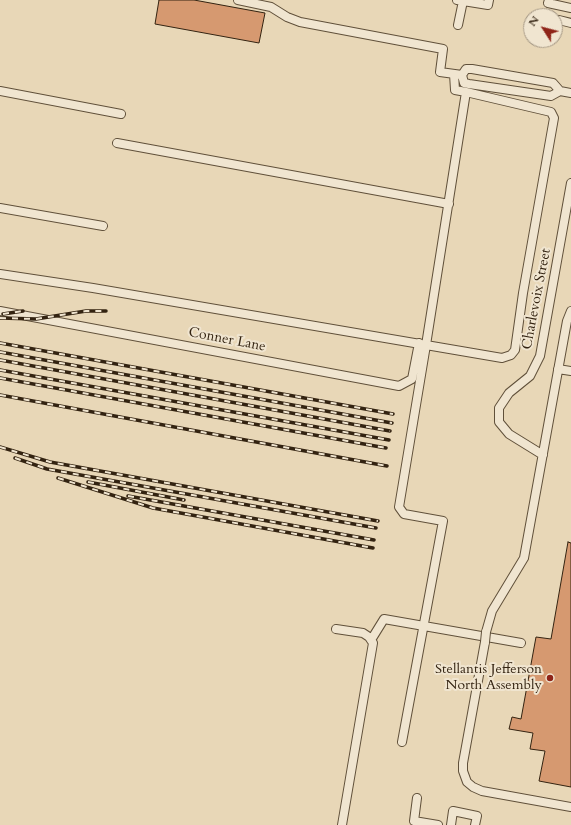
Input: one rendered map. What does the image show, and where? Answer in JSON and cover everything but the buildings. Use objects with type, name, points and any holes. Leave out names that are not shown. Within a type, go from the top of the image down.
[{"type":"street","points":[[238,0],[270,7],[287,17],[300,22],[443,49],[440,72],[458,75],[464,83],[551,96],[560,91]]},
{"type":"street","points":[[458,25],[460,1],[488,5],[489,0]]},
{"type":"street","points":[[549,0],[548,3],[571,8]]},
{"type":"street","points":[[0,274],[100,289],[502,358],[510,355],[515,350],[523,293],[554,118],[551,112],[455,90],[458,75],[466,69],[472,69],[553,83],[560,91],[571,93]]},
{"type":"street","points":[[0,91],[121,114]]},
{"type":"street","points":[[402,742],[443,521],[404,514],[399,507],[423,344],[449,204],[466,92]]},
{"type":"street","points":[[116,143],[449,204]]},
{"type":"street","name":"Charlevoix Street","points":[[543,455],[509,434],[499,422],[498,408],[509,394],[530,376],[540,356],[571,183]]},
{"type":"street","points":[[0,208],[103,226]]},
{"type":"street","name":"Conner Lane","points":[[0,311],[399,386],[412,379],[423,344]]},
{"type":"street","points":[[570,315],[558,369],[524,558],[492,611],[486,632],[463,771],[467,782],[473,788],[482,791],[571,806]]},
{"type":"street","points":[[558,369],[571,372]]},
{"type":"street","points":[[371,640],[384,619],[521,643]]},
{"type":"street","points":[[336,629],[363,633],[373,643],[342,825]]},
{"type":"street","points":[[417,798],[413,823],[433,825]]},
{"type":"street","points":[[451,825],[453,811],[477,816],[475,825]]},
{"type":"railway","points":[[3,314],[23,311]]},
{"type":"railway","points":[[0,318],[36,319],[86,311],[106,311]]},
{"type":"railway","points":[[0,343],[393,414]]},
{"type":"railway","points":[[0,352],[392,423]]},
{"type":"railway","points":[[0,360],[390,431]]},
{"type":"railway","points":[[0,370],[389,440]]},
{"type":"railway","points":[[0,378],[386,448]]},
{"type":"railway","points":[[0,395],[387,466]]},
{"type":"railway","points":[[0,447],[50,462],[378,521]]},
{"type":"railway","points":[[15,458],[47,469],[376,528]]},
{"type":"railway","points":[[58,478],[153,508],[373,548]]},
{"type":"railway","points":[[88,482],[184,500]]},
{"type":"railway","points":[[128,496],[374,540]]},
{"type":"place","name":"Stellantis Jefferson North Assembly","points":[[550,678]]}]
